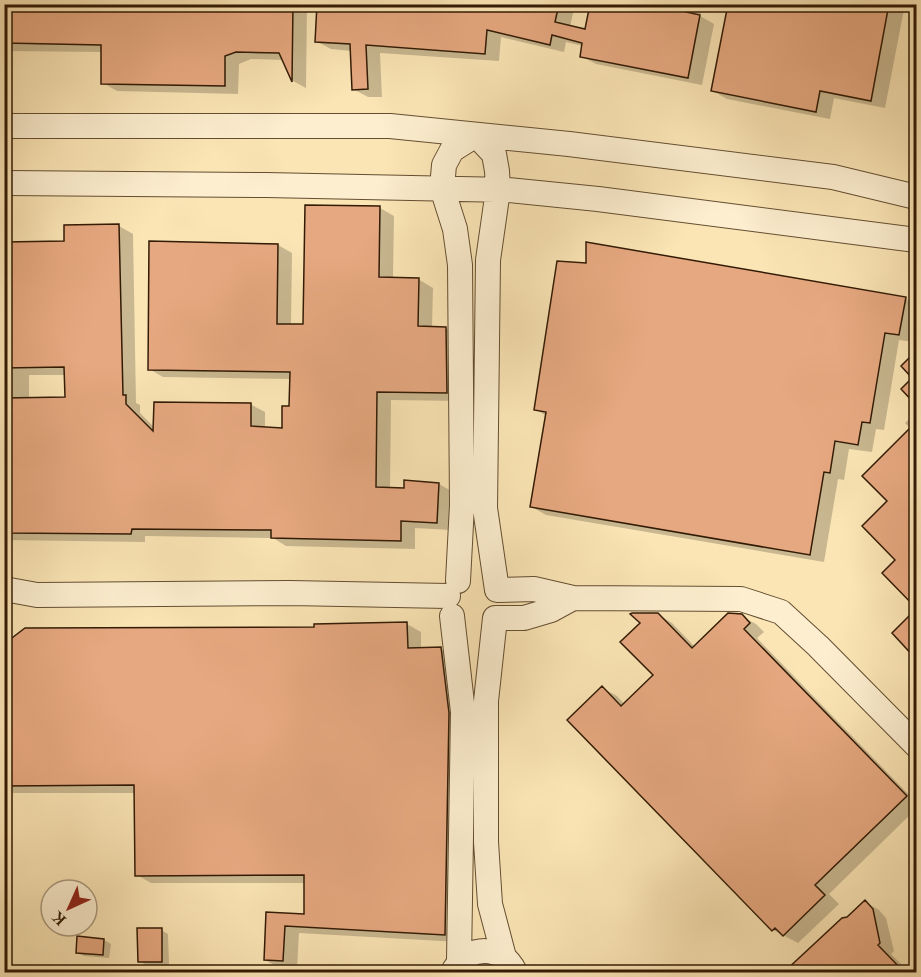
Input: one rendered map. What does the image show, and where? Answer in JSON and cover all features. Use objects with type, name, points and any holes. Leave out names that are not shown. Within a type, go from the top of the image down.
[{"type":"street","points":[[4,126],[390,126],[832,177],[916,197]]},
{"type":"street","points":[[456,967],[463,712],[453,598],[462,505],[460,265],[455,229],[442,188],[444,165],[452,150],[476,135]]},
{"type":"street","points":[[476,135],[494,154],[498,190],[488,260],[485,508],[497,590],[500,599],[499,610],[488,625],[473,629],[458,623],[453,598],[466,577],[480,577],[489,581],[497,590],[534,589],[573,598],[741,599],[781,612],[818,646],[916,746]]},
{"type":"street","points":[[4,183],[498,190],[598,199],[916,240]]},
{"type":"street","points":[[4,589],[37,595],[290,593],[453,598]]},
{"type":"street","points":[[4,606],[37,595]]},
{"type":"street","points":[[495,618],[524,618],[551,610],[573,598]]},
{"type":"street","points":[[495,618],[486,701],[486,842],[490,904],[512,967]]},
{"type":"street","points":[[460,841],[486,842]]},
{"type":"street","points":[[456,967],[470,953],[482,951],[493,952],[512,967]]},
{"type":"building","points":[[4,4],[293,4],[292,82],[279,53],[236,52],[225,56],[225,86],[101,84],[101,45],[4,43]]},
{"type":"building","points":[[317,4],[559,4],[555,22],[585,29],[590,4],[687,4],[686,12],[700,15],[688,78],[580,57],[582,43],[552,35],[550,45],[487,30],[485,54],[366,45],[368,89],[352,90],[350,44],[315,42]]},
{"type":"building","points":[[728,4],[889,4],[871,101],[820,91],[816,112],[711,91]]},
{"type":"building","points":[[305,205],[380,206],[379,277],[419,278],[418,326],[446,327],[447,393],[377,392],[376,487],[404,488],[404,480],[439,483],[437,523],[401,521],[401,541],[271,538],[271,530],[132,529],[131,534],[4,533],[4,398],[65,397],[64,367],[4,368],[4,242],[64,241],[64,225],[119,224],[123,395],[126,395],[126,404],[153,431],[154,402],[251,403],[251,426],[282,428],[282,406],[289,406],[290,372],[148,370],[149,241],[278,244],[277,324],[303,324]]},
{"type":"building","points":[[586,242],[906,297],[899,335],[885,333],[870,423],[862,422],[858,445],[835,441],[830,473],[824,472],[810,555],[530,507],[546,412],[534,410],[557,261],[586,263]]},
{"type":"building","points":[[916,351],[916,405],[901,389],[912,378],[901,366]]},
{"type":"building","points":[[916,422],[916,608],[882,573],[895,560],[862,526],[887,501],[862,476]]},
{"type":"building","points":[[916,609],[916,659],[892,633]]},
{"type":"building","points":[[658,613],[692,648],[728,613],[742,614],[750,623],[744,629],[907,796],[815,885],[825,895],[783,936],[775,928],[772,931],[567,720],[602,686],[621,706],[653,675],[620,642],[640,623],[630,614]]},
{"type":"building","points":[[407,622],[408,648],[441,647],[449,713],[445,935],[285,926],[283,961],[264,960],[266,912],[304,914],[304,875],[135,876],[134,785],[4,786],[4,644],[25,628],[314,627],[314,624]]},
{"type":"building","points":[[865,900],[873,909],[880,943],[878,945],[904,972],[784,972],[842,918],[847,917]]},
{"type":"building","points":[[137,928],[162,928],[162,962],[138,962]]},
{"type":"building","points":[[77,938],[104,939],[103,955],[76,953]]}]
